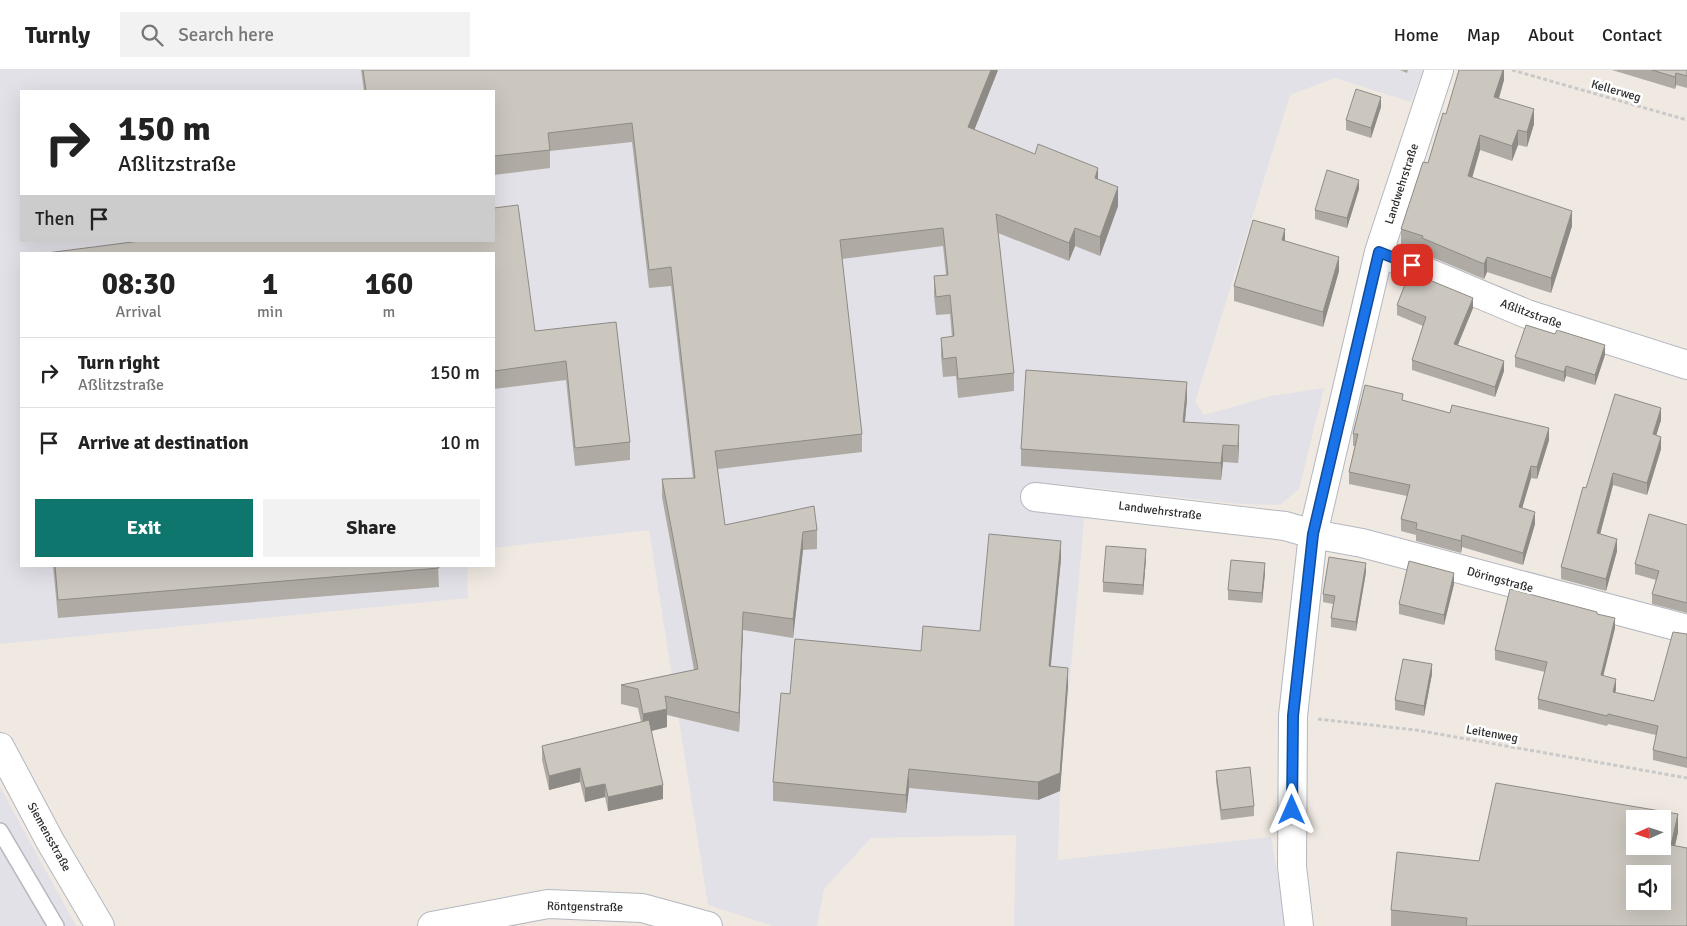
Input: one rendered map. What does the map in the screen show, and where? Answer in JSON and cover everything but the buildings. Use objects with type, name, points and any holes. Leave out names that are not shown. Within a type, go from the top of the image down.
[{"type":"street","name":"Landwehrstraße","points":[[1300,926],[1292,867],[1293,716],[1313,534],[1379,252],[1439,70]]},
{"type":"street","name":"Aßlitzstraße","points":[[1379,252],[1527,314],[1687,365]]},
{"type":"street","name":"Landwehrstraße","points":[[1035,497],[1285,526],[1313,534]]},
{"type":"street","name":"Döringstraße","points":[[1313,534],[1362,543],[1687,629]]},
{"type":"street","name":"Siemensstraße","points":[[0,747],[50,842],[100,926]]},
{"type":"street","name":"Röntgenstraße","points":[[432,926],[548,904],[642,908],[708,926]]},
{"type":"lane","points":[[0,831],[56,926]]},
{"type":"path","name":"Kellerweg","points":[[1512,70],[1687,120]]},
{"type":"path","name":"Leitenweg","points":[[1293,716],[1416,730],[1687,778]]},
{"type":"shaded area","points":[[0,70],[1423,70],[1411,102],[1335,78],[1290,95],[1195,402],[1204,415],[1271,396],[1324,388],[1299,489],[1280,505],[1240,504],[1087,487],[1060,791],[1058,860],[1271,837],[1286,926],[1014,926],[1016,835],[871,838],[824,889],[817,926],[773,926],[708,905],[649,530],[495,548],[495,252],[20,252],[20,567],[467,567],[468,598],[0,644]]},
{"type":"shaded area","points":[[0,787],[76,926],[0,926]]},
{"type":"route","points":[[1292,810],[1293,716],[1303,610],[1313,534],[1379,252],[1412,265]]}]
